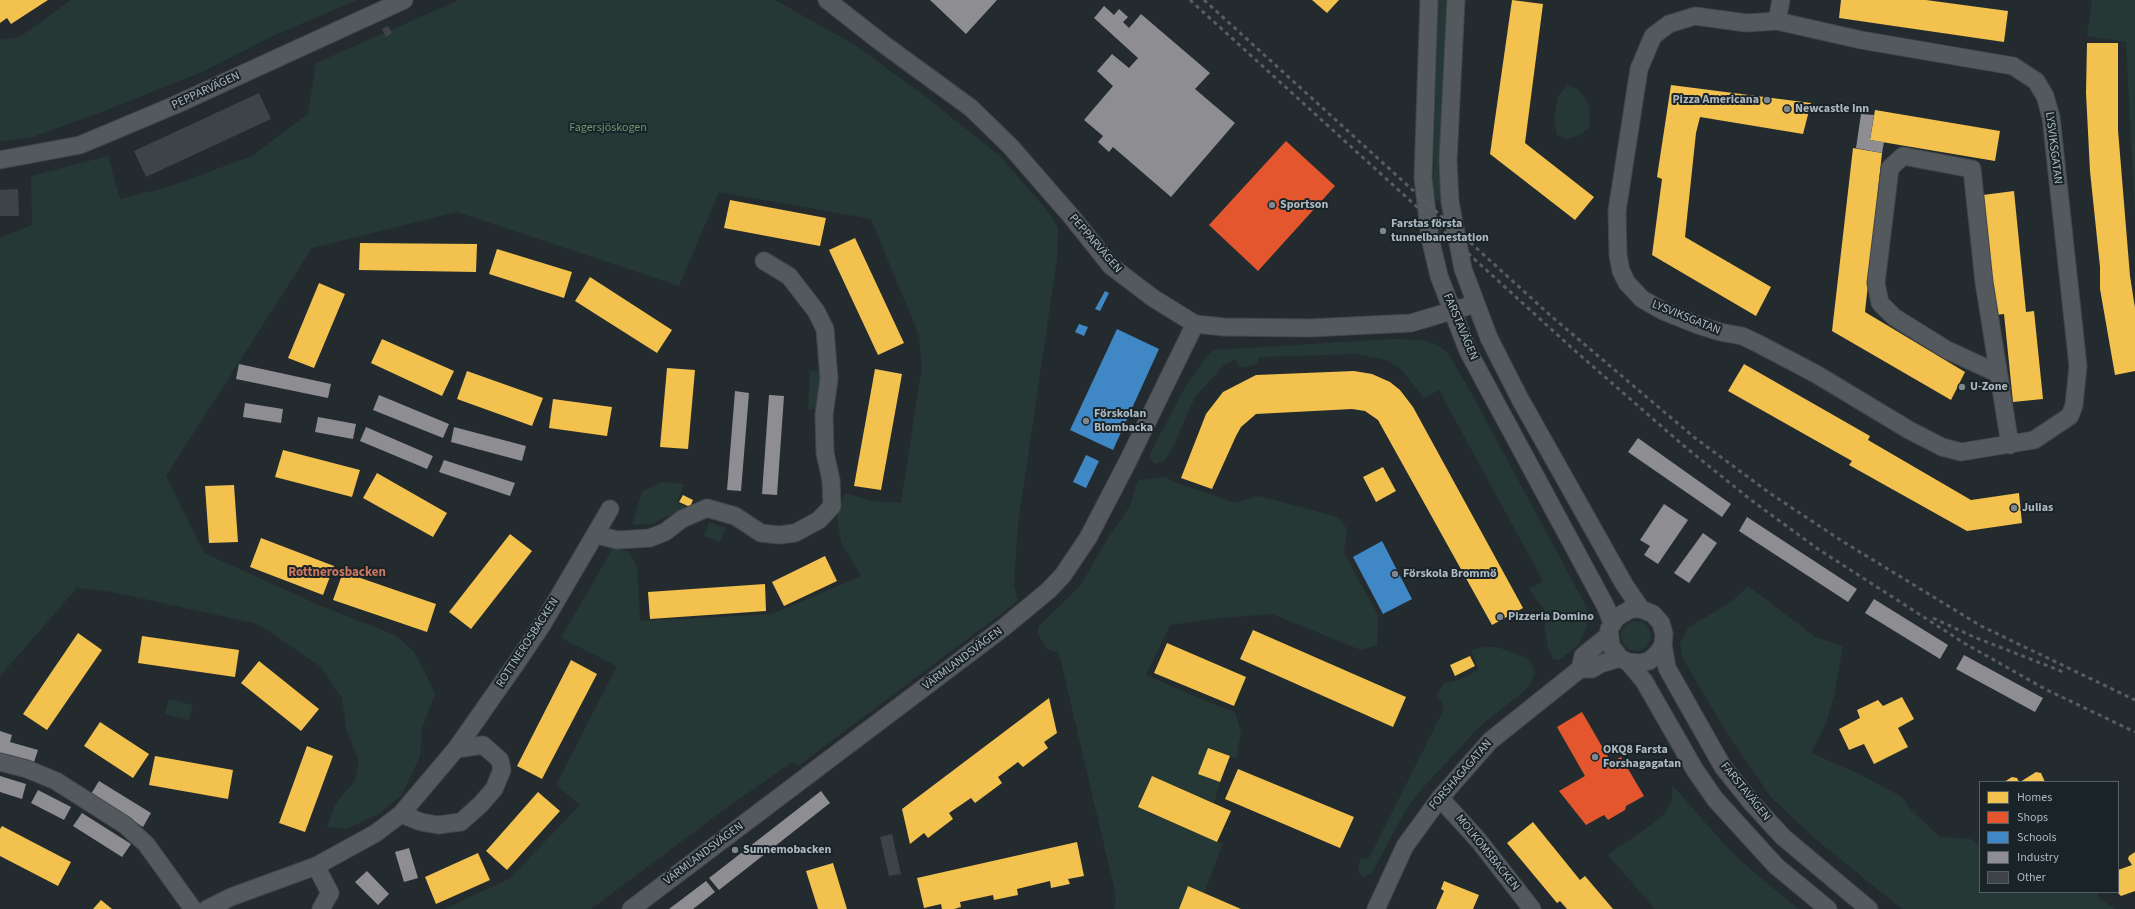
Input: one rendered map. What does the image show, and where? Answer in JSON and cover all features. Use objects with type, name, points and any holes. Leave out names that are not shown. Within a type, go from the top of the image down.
[{"type":"street","name":"PEPPARVÄGEN","points":[[0,160],[80,145],[175,106],[404,0]]},
{"type":"street","name":"PEPPARVÄGEN","points":[[827,0],[882,43],[971,108],[1011,147],[1071,216],[1111,266],[1153,298],[1195,324],[1224,327],[1310,328],[1395,324],[1422,321],[1475,304]]},
{"type":"street","name":"FARSTAVÄGEN","points":[[1429,0],[1423,178],[1430,238],[1439,276],[1451,312],[1468,351],[1606,607],[1611,646],[1644,681],[1695,770],[1715,799],[1776,866],[1828,909]]},
{"type":"street","name":"FARSTAVÄGEN","points":[[1456,0],[1448,161],[1450,202],[1463,269],[1489,338],[1520,399],[1624,584],[1641,609],[1653,614],[1661,623],[1664,634],[1663,645],[1667,668],[1723,767],[1751,802],[1783,837],[1869,909]]},
{"type":"street","points":[[1778,21],[1781,0]]},
{"type":"street","name":"LYSVIKSGATAN","points":[[1695,16],[1746,23],[1778,21],[1861,40],[2012,66],[2036,81],[2045,96],[2051,117],[2078,366],[2076,390],[2070,416],[2034,440],[1961,452],[1942,447],[1909,430],[1784,356],[1742,336],[1720,332],[1663,311],[1642,299],[1627,283],[1621,271],[1618,255],[1617,211],[1639,69],[1653,36],[1669,24],[1695,16]]},
{"type":"street","points":[[1997,373],[1948,350],[1894,317],[1880,303],[1876,284],[1890,168],[1903,156],[1972,169],[1984,282],[1997,373],[2010,445]]},
{"type":"street","points":[[597,535],[617,540],[650,538],[665,532],[682,519],[707,508],[735,516],[761,533],[779,535],[795,533],[813,524],[819,520],[832,506],[831,480],[825,453],[824,415],[829,379],[825,329],[816,311],[789,276],[764,261]]},
{"type":"street","name":"VÄRMLANDSVÄGEN","points":[[631,909],[998,632],[1049,590],[1063,575],[1091,532],[1127,463],[1195,324]]},
{"type":"street","name":"ROTTNEROSBACKEN","points":[[207,909],[231,897],[316,866],[376,833],[401,814],[456,749],[542,626],[597,535],[610,509]]},
{"type":"street","points":[[1610,629],[1622,613],[1631,609],[1641,609]]},
{"type":"street","name":"FORSHAGAGATAN","points":[[1376,909],[1405,846],[1440,798],[1490,741],[1580,669],[1583,656],[1610,629]]},
{"type":"street","points":[[1624,660],[1639,663],[1649,661],[1657,654],[1663,645]]},
{"type":"street","name":"FORSHAGAGATAN","points":[[1580,669],[1592,669],[1600,664],[1624,660]]},
{"type":"street","points":[[401,814],[420,822],[438,825],[461,822],[481,804],[494,789],[502,770],[500,760],[483,745],[456,749]]},
{"type":"street","points":[[0,762],[27,769],[56,781],[125,825],[146,844],[193,909]]},
{"type":"street","name":"MOLKOMSBACKEN","points":[[1440,798],[1458,816],[1532,909]]},
{"type":"street","points":[[316,866],[330,893],[321,909]]},
{"type":"green space","points":[[71,0],[357,0],[277,34],[202,72],[104,111],[30,138],[0,141],[0,40],[20,37]]},
{"type":"green space","name":"Fagersjöskogen","points":[[459,0],[775,0],[855,45],[922,94],[1000,156],[1050,214],[1058,228],[1057,258],[1018,524],[1014,584],[1018,601],[798,766],[794,761],[730,805],[591,909],[444,909],[509,879],[580,805],[556,785],[617,666],[561,638],[614,546],[630,553],[637,568],[640,621],[772,614],[861,576],[841,542],[837,515],[845,493],[873,501],[901,503],[922,367],[919,335],[871,219],[719,192],[679,286],[457,212],[312,248],[166,476],[204,553],[319,605],[395,635],[413,651],[421,664],[435,694],[422,728],[420,756],[402,795],[380,813],[347,829],[327,827],[336,803],[355,781],[359,761],[347,731],[342,698],[321,667],[258,624],[113,592],[77,588],[0,676],[0,238],[32,225],[31,176],[108,156],[120,199],[168,187],[252,156],[308,114],[316,63]]},
{"type":"green space","points":[[1438,0],[1447,0],[1440,202],[1433,197]]},
{"type":"green space","points":[[2092,0],[2135,0],[2135,215],[2126,42],[2087,36]]},
{"type":"green space","points":[[1568,85],[1578,89],[1589,105],[1590,127],[1578,136],[1566,139],[1557,135],[1554,117],[1558,96]]},
{"type":"green space","points":[[1393,339],[1421,340],[1436,344],[1447,352],[1469,389],[1585,604],[1589,615],[1586,628],[1579,644],[1559,660],[1553,659],[1548,647],[1545,630],[1544,609],[1529,589],[1543,581],[1439,390],[1424,398],[1400,368],[1386,360],[1357,354],[1259,357],[1257,364],[1241,368],[1235,359],[1223,366],[1195,397],[1171,451],[1163,462],[1156,464],[1150,460],[1150,454],[1184,389],[1205,358],[1214,350]]},
{"type":"green space","points":[[810,371],[825,372],[823,410],[808,409]]},
{"type":"green space","points":[[1164,477],[1235,503],[1259,496],[1338,517],[1347,529],[1344,553],[1378,615],[1377,645],[1361,650],[1272,614],[1221,618],[1170,625],[1146,675],[1215,705],[1235,712],[1241,733],[1236,758],[1230,756],[1199,774],[1220,782],[1214,803],[1152,776],[1138,807],[1217,842],[1223,843],[1204,893],[1188,887],[1179,909],[1114,909],[1116,896],[1059,653],[1047,649],[1038,634],[1038,627],[1080,586],[1107,540],[1130,506],[1138,480]]},
{"type":"green space","points":[[661,482],[684,484],[677,502],[686,507],[651,524],[632,525],[642,492]]},
{"type":"green space","points":[[709,522],[726,528],[720,542],[704,536]]},
{"type":"green space","points":[[1748,586],[1815,637],[1843,646],[1835,692],[1825,725],[1811,753],[1857,773],[1902,797],[1912,811],[1940,837],[1971,839],[1979,845],[1979,893],[2098,893],[2101,900],[2116,909],[1902,909],[1813,837],[1771,797],[1728,735],[1682,657],[1680,644],[1688,628],[1731,602]]},
{"type":"green space","points":[[1636,621],[1647,625],[1651,636],[1647,647],[1636,651],[1625,647],[1621,636],[1625,625]]},
{"type":"green space","points":[[1484,647],[1497,647],[1525,657],[1532,664],[1535,673],[1531,682],[1524,691],[1479,727],[1420,791],[1404,813],[1372,873],[1363,877],[1359,872],[1358,865],[1361,859],[1369,858],[1443,711],[1443,703],[1436,697],[1443,684],[1456,681],[1479,670],[1471,650]]},
{"type":"green space","points":[[169,699],[193,705],[189,720],[165,714]]},
{"type":"green space","points":[[1672,785],[1735,856],[1798,909],[1655,909],[1608,855],[1665,813],[1672,800]]},
{"type":"building: Homes","points":[[0,0],[48,0],[11,24],[7,18],[0,23]]},
{"type":"building: Homes","points":[[1312,0],[1339,0],[1327,13]]},
{"type":"building: Homes","points":[[1512,0],[1543,4],[1525,143],[1594,197],[1575,220],[1490,154]]},
{"type":"building: Homes","points":[[1841,0],[1926,0],[2008,11],[2004,42],[1839,18]]},
{"type":"building: Homes","points":[[2087,43],[2118,43],[2118,130],[2130,276],[2135,308],[2135,371],[2115,375],[2100,289],[2100,267],[2090,171],[2086,93]]},
{"type":"building: Homes","points":[[1671,85],[1811,103],[1803,134],[1700,117],[1696,133],[1685,237],[1771,287],[1756,316],[1652,255],[1662,179],[1657,177]]},
{"type":"building: Homes","points":[[1875,110],[2000,131],[1995,161],[1870,140]]},
{"type":"building: Homes","points":[[1853,148],[1882,153],[1865,312],[1965,372],[1951,400],[1832,331]]},
{"type":"building: Homes","points":[[2014,191],[2026,312],[2034,311],[2043,399],[2013,402],[2004,314],[1995,315],[1983,195]]},
{"type":"building: Homes","points":[[730,200],[826,218],[820,246],[724,228]]},
{"type":"building: Homes","points":[[855,238],[904,343],[878,355],[829,250]]},
{"type":"building: Homes","points":[[360,243],[477,244],[476,272],[359,270]]},
{"type":"building: Homes","points":[[497,249],[572,272],[564,298],[489,274]]},
{"type":"building: Homes","points":[[590,277],[672,330],[657,353],[575,301]]},
{"type":"building: Homes","points":[[319,283],[345,294],[314,368],[288,358]]},
{"type":"building: Homes","points":[[382,339],[454,371],[442,396],[371,363]]},
{"type":"building: Homes","points":[[1744,364],[1870,436],[1868,440],[1971,500],[2019,493],[2022,523],[1967,531],[1849,465],[1852,461],[1728,391]]},
{"type":"building: Homes","points":[[667,368],[695,370],[688,449],[660,447]]},
{"type":"building: Homes","points":[[875,369],[902,374],[881,490],[854,486]]},
{"type":"building: Homes","points":[[467,371],[543,398],[532,426],[457,399]]},
{"type":"building: Homes","points":[[1354,371],[1372,374],[1390,382],[1400,390],[1413,407],[1523,608],[1492,625],[1378,420],[1365,411],[1352,409],[1256,414],[1241,427],[1212,489],[1181,478],[1206,414],[1223,392],[1256,375]]},
{"type":"building: Homes","points":[[553,399],[612,407],[607,436],[549,428]]},
{"type":"building: Homes","points":[[283,450],[360,470],[352,497],[275,477]]},
{"type":"building: Homes","points":[[1383,467],[1396,491],[1376,502],[1363,477]]},
{"type":"building: Homes","points":[[377,473],[447,513],[433,537],[363,498]]},
{"type":"building: Homes","points":[[234,485],[238,542],[209,543],[205,486]]},
{"type":"building: Homes","points":[[683,495],[693,500],[690,507],[679,502]]},
{"type":"building: Homes","points":[[510,534],[532,551],[471,629],[449,612]]},
{"type":"building: Homes","points":[[261,538],[334,566],[323,595],[250,567]]},
{"type":"building: Homes","points":[[825,556],[837,581],[784,606],[772,582]]},
{"type":"building: Homes","points":[[343,572],[436,604],[427,632],[333,600]]},
{"type":"building: Homes","points":[[765,584],[766,611],[650,619],[648,592]]},
{"type":"building: Homes","points":[[1253,630],[1406,697],[1393,727],[1240,659]]},
{"type":"building: Homes","points":[[78,633],[102,650],[47,730],[23,714]]},
{"type":"building: Homes","points":[[142,636],[239,650],[235,677],[138,663]]},
{"type":"building: Homes","points":[[1167,643],[1246,677],[1234,706],[1154,673]]},
{"type":"building: Homes","points":[[1470,656],[1475,666],[1455,676],[1450,665]]},
{"type":"building: Homes","points":[[571,660],[597,674],[542,779],[517,766]]},
{"type":"building: Homes","points":[[259,661],[319,709],[301,731],[241,683]]},
{"type":"building: Homes","points":[[1902,697],[1914,719],[1898,728],[1908,747],[1874,764],[1864,744],[1849,750],[1839,729],[1860,718],[1857,710],[1878,700],[1883,706]]},
{"type":"building: Homes","points":[[1049,698],[1057,733],[1044,742],[1048,748],[1023,767],[1018,762],[998,777],[1002,783],[975,803],[971,798],[949,813],[953,819],[928,838],[924,833],[910,844],[902,809]]},
{"type":"building: Homes","points":[[100,722],[149,754],[133,778],[84,746]]},
{"type":"building: Homes","points":[[307,746],[333,756],[305,832],[279,823]]},
{"type":"building: Homes","points":[[1208,748],[1230,756],[1220,782],[1198,774]]},
{"type":"building: Homes","points":[[155,756],[233,770],[228,799],[149,785]]},
{"type":"building: Homes","points":[[1238,769],[1354,817],[1340,848],[1225,799]]},
{"type":"building: Homes","points":[[2036,772],[2041,773],[2045,781],[2022,781]]},
{"type":"building: Homes","points":[[1152,776],[1231,811],[1217,842],[1138,807]]},
{"type":"building: Homes","points":[[2012,777],[2017,778],[2018,781],[2006,781]]},
{"type":"building: Homes","points":[[538,792],[560,811],[507,870],[486,851]]},
{"type":"building: Homes","points":[[1533,822],[1580,880],[1585,876],[1613,909],[1567,909],[1560,901],[1557,903],[1507,843]]},
{"type":"building: Homes","points":[[2,826],[71,862],[58,886],[0,856],[0,829]]},
{"type":"building: Homes","points":[[1077,842],[1084,876],[1068,879],[1070,884],[1051,888],[1050,881],[1017,889],[1018,895],[994,900],[993,895],[960,902],[961,907],[954,909],[942,909],[941,904],[924,908],[917,878]]},
{"type":"building: Homes","points":[[2135,852],[2135,891],[2121,896],[2118,893],[2119,870],[2132,865],[2128,859],[2129,856]]},
{"type":"building: Homes","points":[[478,853],[490,880],[436,904],[425,877]]},
{"type":"building: Homes","points":[[833,863],[847,909],[818,909],[806,871]]},
{"type":"building: Homes","points":[[1444,881],[1479,895],[1473,909],[1436,909],[1444,891],[1441,889]]},
{"type":"building: Homes","points":[[1188,886],[1204,893],[1241,909],[1179,909]]},
{"type":"building: Homes","points":[[101,900],[112,909],[93,909]]},
{"type":"building: Shops","name":"Sportson","points":[[1286,141],[1335,186],[1258,271],[1209,225]]},
{"type":"building: Shops","points":[[1582,712],[1611,762],[1621,757],[1644,796],[1626,806],[1625,810],[1608,820],[1604,815],[1586,825],[1559,791],[1585,776],[1557,727]]},
{"type":"building: Schools","points":[[1105,291],[1109,293],[1100,311],[1095,309]]},
{"type":"building: Schools","points":[[1079,324],[1088,327],[1084,336],[1075,332]]},
{"type":"building: Schools","points":[[1117,329],[1159,349],[1113,450],[1070,430]]},
{"type":"building: Schools","points":[[1086,455],[1099,461],[1086,488],[1073,482]]},
{"type":"building: Schools","points":[[1382,541],[1412,599],[1383,614],[1353,557]]},
{"type":"building: Industry","points":[[930,0],[997,0],[966,34]]},
{"type":"building: Industry","points":[[1104,6],[1114,15],[1119,9],[1128,17],[1123,22],[1129,28],[1141,14],[1210,73],[1195,89],[1235,123],[1171,197],[1113,147],[1109,152],[1098,142],[1103,136],[1084,120],[1113,86],[1097,71],[1112,54],[1129,68],[1138,58],[1094,18]]},
{"type":"building: Industry","points":[[1861,114],[1874,115],[1870,140],[1884,142],[1882,153],[1856,148]]},
{"type":"building: Industry","points":[[239,364],[331,384],[328,398],[236,379]]},
{"type":"building: Industry","points":[[735,391],[749,393],[741,491],[727,490]]},
{"type":"building: Industry","points":[[379,395],[449,424],[443,438],[373,410]]},
{"type":"building: Industry","points":[[769,395],[784,396],[777,495],[762,494]]},
{"type":"building: Industry","points":[[245,403],[283,409],[281,423],[243,417]]},
{"type":"building: Industry","points":[[318,417],[356,424],[353,439],[315,432]]},
{"type":"building: Industry","points":[[366,427],[433,456],[427,469],[360,441]]},
{"type":"building: Industry","points":[[454,427],[526,446],[522,461],[451,442]]},
{"type":"building: Industry","points":[[1638,438],[1731,504],[1722,517],[1628,452]]},
{"type":"building: Industry","points":[[444,460],[515,483],[510,496],[439,472]]},
{"type":"building: Industry","points":[[1664,504],[1688,520],[1658,564],[1644,555],[1650,546],[1640,540]]},
{"type":"building: Industry","points":[[1747,517],[1857,589],[1848,602],[1739,531]]},
{"type":"building: Industry","points":[[1703,533],[1717,543],[1689,583],[1674,573]]},
{"type":"building: Industry","points":[[1874,599],[1948,645],[1940,659],[1865,613]]},
{"type":"building: Industry","points":[[1964,655],[2043,698],[2035,712],[1956,669]]},
{"type":"building: Industry","points":[[0,731],[12,735],[10,742],[38,750],[33,765],[0,755]]},
{"type":"building: Industry","points":[[0,776],[26,784],[22,799],[0,792]]},
{"type":"building: Industry","points":[[99,781],[151,813],[143,827],[91,794]]},
{"type":"building: Industry","points":[[38,790],[71,807],[64,820],[31,803]]},
{"type":"building: Industry","points":[[821,791],[830,803],[719,890],[709,878]]},
{"type":"building: Industry","points":[[82,813],[131,844],[122,857],[73,826]]},
{"type":"building: Industry","points":[[409,848],[418,878],[404,882],[395,852]]},
{"type":"building: Industry","points":[[367,871],[389,894],[378,905],[355,882]]},
{"type":"building: Industry","points":[[706,881],[715,892],[693,909],[669,909]]},
{"type":"building: Other","points":[[388,26],[392,33],[386,37],[382,29]]},
{"type":"building: Other","points":[[259,93],[271,119],[146,177],[134,151]]},
{"type":"building: Other","points":[[18,189],[19,216],[0,216],[0,190]]},
{"type":"building: Other","points":[[892,834],[901,874],[889,876],[880,837]]},
{"type":"railway","points":[[1190,0],[1573,349],[1684,446],[1751,500],[1818,549],[1964,643],[2045,689],[2135,732]]},
{"type":"railway","points":[[1204,0],[1551,316],[1695,438],[1771,494],[1842,541],[1981,626],[2135,700]]},
{"type":"railway","points":[[1933,618],[1974,637],[2066,673]]},
{"type":"place","name":"Pizza Americana","points":[[1767,100]]},
{"type":"place","name":"Newcastle Inn","points":[[1787,109]]},
{"type":"place","name":"Sportson","points":[[1272,205]]},
{"type":"place","name":"Farstas första tunnelbanestation","points":[[1383,231]]},
{"type":"place","name":"U-Zone","points":[[1962,387]]},
{"type":"place","name":"Förskolan Blombacka","points":[[1086,421]]},
{"type":"place","name":"Julias","points":[[2014,508]]},
{"type":"place","name":"Förskola Brommö","points":[[1395,574]]},
{"type":"place","name":"Pizzeria Domino","points":[[1500,617]]},
{"type":"place","name":"OKQ8 Farsta Forshagagatan","points":[[1595,757]]},
{"type":"place","name":"Sunnemobacken","points":[[735,850]]},
{"type":"district","name":"Rottnerosbacken","points":[[337,573]]}]
